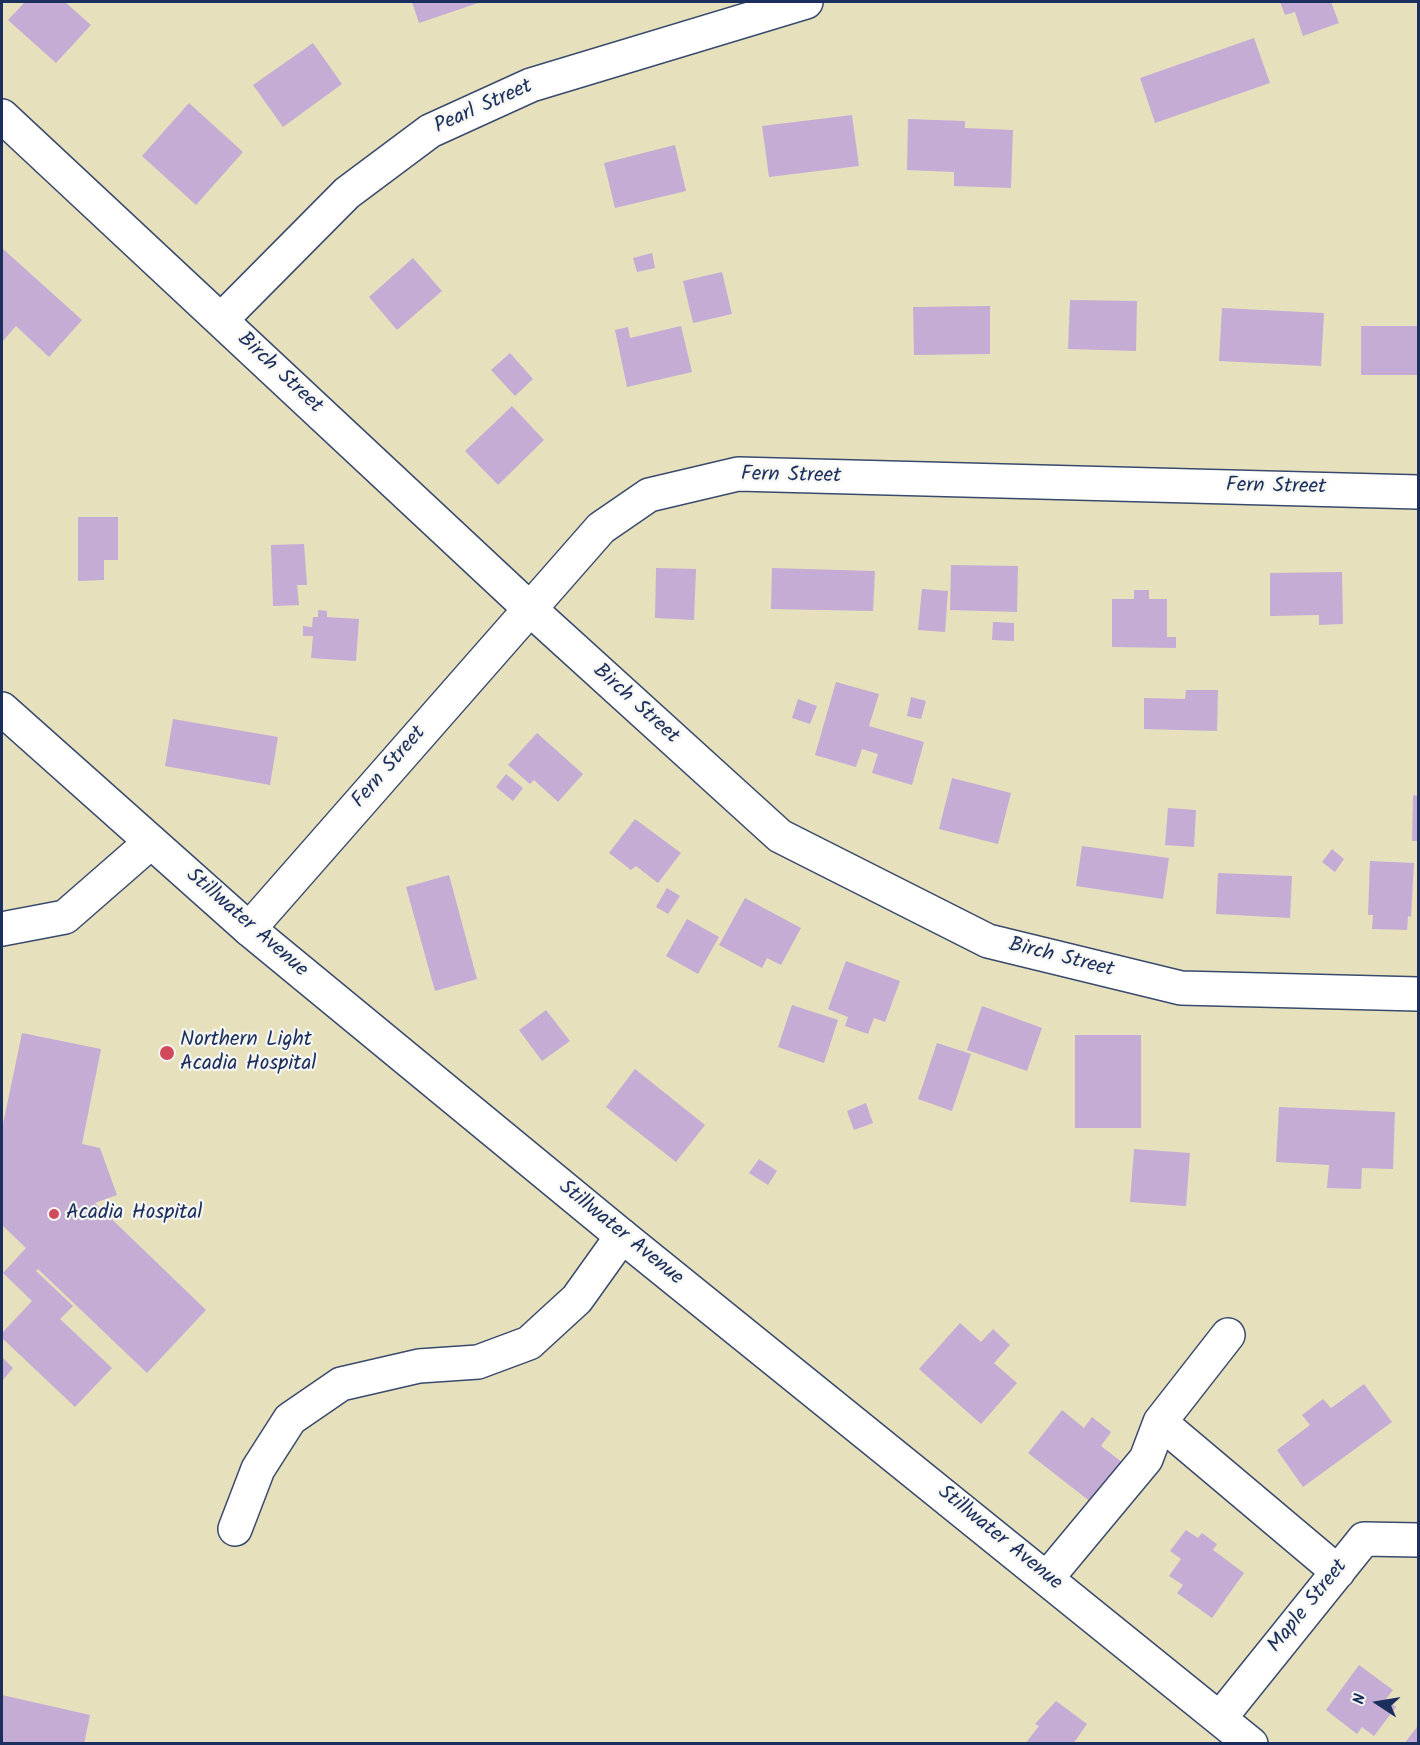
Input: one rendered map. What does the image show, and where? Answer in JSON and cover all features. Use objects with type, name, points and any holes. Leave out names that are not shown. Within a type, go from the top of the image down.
[{"type":"street","name":"Pearl Street","points":[[221,320],[347,193],[430,131],[531,86],[806,2]]},
{"type":"street","name":"Birch Street","points":[[2,116],[530,609],[780,836],[988,941],[1181,988],[1419,994]]},
{"type":"street","name":"Fern Street","points":[[249,929],[601,528],[649,495],[738,474],[1419,492]]},
{"type":"street","name":"Stillwater Avenue","points":[[2,710],[249,929],[622,1236],[1251,1743]]},
{"type":"street","points":[[2,929],[65,918],[151,842]]},
{"type":"street","points":[[235,1529],[258,1469],[290,1419],[341,1384],[419,1366],[478,1362],[529,1343],[577,1299],[622,1236]]},
{"type":"street","points":[[1047,1578],[1146,1459],[1160,1422],[1228,1335]]},
{"type":"street","points":[[1160,1422],[1338,1572]]},
{"type":"street","name":"Maple Street","points":[[1220,1718],[1365,1539],[1419,1540]]},
{"type":"building","points":[[25,2],[65,2],[91,25],[56,63],[8,20]]},
{"type":"building","points":[[412,2],[481,2],[419,23]]},
{"type":"building","points":[[1280,2],[1331,2],[1339,23],[1303,36],[1295,12],[1285,15]]},
{"type":"building","points":[[1254,38],[1270,83],[1155,123],[1140,78]]},
{"type":"building","points":[[313,43],[342,84],[283,127],[253,85]]},
{"type":"building","points":[[189,103],[243,152],[196,205],[142,156]]},
{"type":"building","points":[[852,115],[859,166],[769,177],[762,126]]},
{"type":"building","points":[[908,119],[965,121],[965,128],[1013,130],[1011,188],[954,186],[954,172],[907,170]]},
{"type":"building","points":[[675,145],[686,191],[615,208],[604,163]]},
{"type":"building","points":[[3,249],[82,320],[49,357],[16,326],[2,342]]},
{"type":"building","points":[[652,253],[655,268],[637,272],[633,258]]},
{"type":"building","points":[[413,258],[442,291],[397,330],[369,297]]},
{"type":"building","points":[[722,272],[732,314],[693,323],[683,281]]},
{"type":"building","points":[[1070,300],[1137,301],[1136,351],[1068,349]]},
{"type":"building","points":[[990,306],[990,354],[914,355],[913,307]]},
{"type":"building","points":[[1222,308],[1324,313],[1321,366],[1219,361]]},
{"type":"building","points":[[681,326],[692,372],[627,387],[615,330],[628,327],[630,338]]},
{"type":"building","points":[[1361,326],[1418,326],[1418,375],[1361,375]]},
{"type":"building","points":[[510,353],[533,379],[515,396],[491,370]]},
{"type":"building","points":[[512,406],[544,440],[498,485],[465,451]]},
{"type":"building","points":[[78,517],[118,517],[118,560],[104,560],[104,580],[78,581]]},
{"type":"building","points":[[304,544],[307,585],[297,585],[299,605],[273,606],[271,545]]},
{"type":"building","points":[[951,565],[1018,566],[1017,612],[950,610]]},
{"type":"building","points":[[656,568],[696,569],[694,620],[655,618]]},
{"type":"building","points":[[772,568],[875,571],[873,611],[771,609]]},
{"type":"building","points":[[1342,572],[1343,624],[1319,625],[1319,615],[1270,616],[1270,573]]},
{"type":"building","points":[[922,589],[948,591],[945,632],[918,630]]},
{"type":"building","points":[[1134,590],[1149,590],[1149,599],[1167,599],[1167,637],[1176,637],[1176,648],[1112,647],[1112,599],[1134,599]]},
{"type":"building","points":[[318,610],[327,611],[327,617],[359,619],[356,661],[311,658],[313,636],[303,636],[303,626],[312,627],[313,617],[318,617]]},
{"type":"building","points":[[993,622],[1014,623],[1014,641],[992,640]]},
{"type":"building","points":[[836,682],[879,694],[869,726],[924,742],[912,785],[872,773],[878,754],[862,749],[856,767],[815,755]]},
{"type":"building","points":[[1186,690],[1218,690],[1217,731],[1144,729],[1144,698],[1185,699]]},
{"type":"building","points":[[911,697],[926,701],[921,719],[907,716]]},
{"type":"building","points":[[798,699],[817,706],[810,724],[792,718]]},
{"type":"building","points":[[173,719],[278,737],[270,785],[165,766]]},
{"type":"building","points":[[537,733],[583,774],[558,802],[534,780],[530,784],[508,765]]},
{"type":"building","points":[[506,774],[523,788],[513,801],[496,787]]},
{"type":"building","points":[[952,778],[1011,793],[998,844],[939,829]]},
{"type":"building","points":[[1413,795],[1418,796],[1418,841],[1412,841]]},
{"type":"building","points":[[1168,808],[1196,810],[1194,847],[1165,845]]},
{"type":"building","points":[[635,819],[681,853],[658,883],[636,866],[631,870],[609,853]]},
{"type":"building","points":[[1082,846],[1169,858],[1163,899],[1076,886]]},
{"type":"building","points":[[1332,849],[1344,859],[1335,872],[1322,862]]},
{"type":"building","points":[[1370,861],[1414,863],[1411,917],[1408,916],[1407,930],[1372,929],[1373,915],[1368,915]]},
{"type":"building","points":[[1218,873],[1292,876],[1290,918],[1216,914]]},
{"type":"building","points":[[449,875],[477,979],[435,991],[406,887]]},
{"type":"building","points":[[667,888],[680,896],[668,914],[656,907]]},
{"type":"building","points":[[745,898],[801,928],[781,965],[767,958],[762,968],[719,945]]},
{"type":"building","points":[[687,919],[719,937],[698,974],[666,956]]},
{"type":"building","points":[[846,961],[900,981],[885,1022],[874,1018],[868,1034],[845,1026],[848,1017],[828,1009]]},
{"type":"building","points":[[792,1005],[838,1020],[824,1063],[778,1047]]},
{"type":"building","points":[[982,1006],[1042,1028],[1027,1071],[967,1050]]},
{"type":"building","points":[[546,1010],[570,1041],[542,1061],[519,1030]]},
{"type":"building","name":"Acadia Hospital","points":[[22,1033],[101,1049],[82,1144],[100,1148],[117,1195],[95,1203],[206,1310],[147,1373],[38,1269],[36,1271],[73,1306],[60,1319],[112,1368],[75,1407],[2,1338],[2,1333],[32,1301],[3,1273],[26,1248],[2,1225],[2,1129]]},
{"type":"building","points":[[1075,1035],[1141,1035],[1141,1128],[1075,1128]]},
{"type":"building","points":[[937,1043],[971,1054],[952,1111],[918,1099]]},
{"type":"building","points":[[635,1069],[705,1125],[676,1162],[606,1107]]},
{"type":"building","points":[[866,1103],[873,1123],[854,1130],[847,1111]]},
{"type":"building","points":[[1279,1107],[1395,1112],[1393,1169],[1362,1168],[1361,1189],[1327,1188],[1329,1165],[1276,1162]]},
{"type":"building","points":[[1134,1149],[1190,1153],[1186,1206],[1130,1202]]},
{"type":"building","points":[[759,1159],[777,1171],[768,1185],[749,1173]]},
{"type":"building","points":[[960,1323],[981,1342],[993,1329],[1010,1345],[994,1363],[1017,1383],[981,1424],[919,1369]]},
{"type":"building","points":[[2,1357],[13,1368],[2,1381]]},
{"type":"building","points":[[1364,1384],[1392,1422],[1303,1487],[1277,1450],[1310,1425],[1302,1415],[1323,1399],[1331,1408]]},
{"type":"building","points":[[1062,1410],[1084,1428],[1092,1417],[1111,1432],[1101,1446],[1123,1463],[1092,1503],[1028,1453]]},
{"type":"building","points":[[1186,1530],[1198,1538],[1202,1533],[1217,1544],[1213,1550],[1244,1573],[1212,1618],[1177,1593],[1183,1585],[1169,1576],[1181,1559],[1170,1551]]},
{"type":"building","points":[[1359,1665],[1393,1690],[1386,1699],[1396,1707],[1374,1736],[1362,1727],[1357,1734],[1326,1710]]},
{"type":"building","points":[[2,1695],[90,1715],[84,1744],[2,1744]]},
{"type":"building","points":[[1056,1701],[1087,1724],[1073,1744],[1025,1744],[1039,1726],[1035,1724]]},
{"type":"building","points":[[1417,1727],[1418,1744],[1404,1744]]},
{"type":"place","name":"Northern Light Acadia Hospital","points":[[167,1053]]},
{"type":"place","name":"Acadia Hospital","points":[[54,1214]]}]
